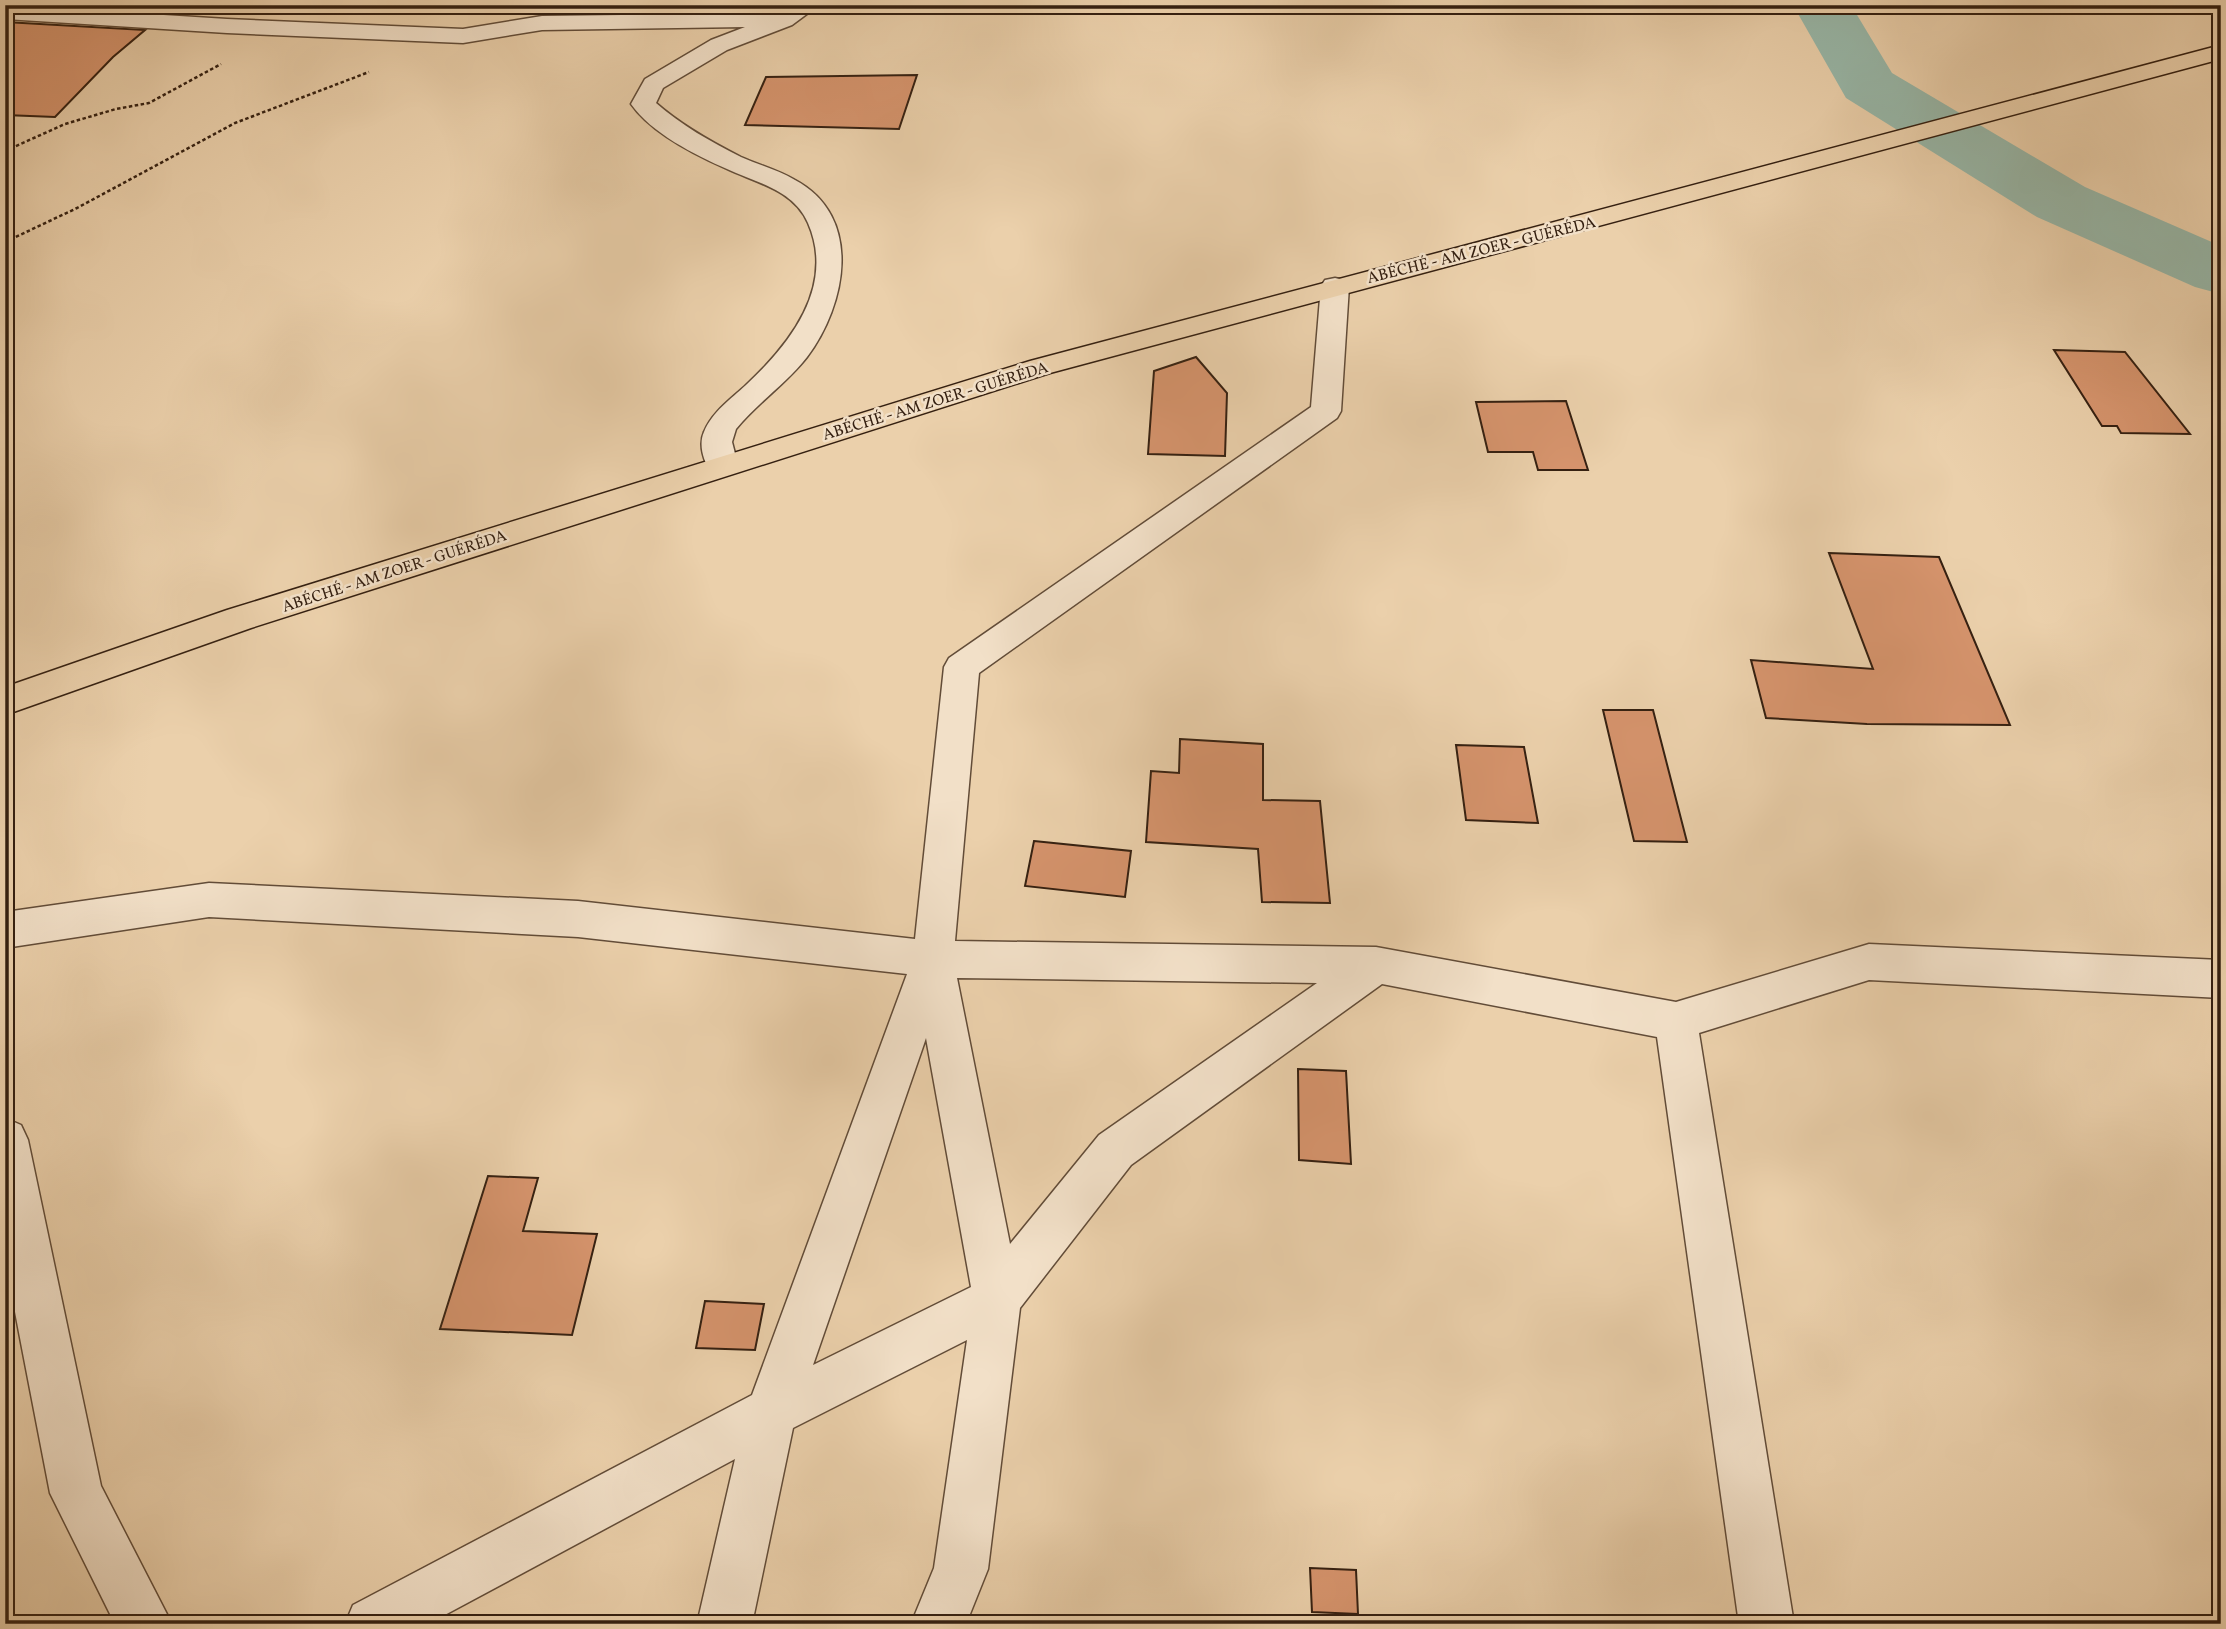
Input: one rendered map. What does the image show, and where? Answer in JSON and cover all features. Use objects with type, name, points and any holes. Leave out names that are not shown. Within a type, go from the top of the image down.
[{"type":"main road","name":"ABÉCHÉ - AM ZOER - GUÉRÉDA","points":[[5,701],[239,619],[1040,367],[1335,286],[2219,54]]},
{"type":"street","points":[[723,465],[717,439],[726,421],[802,343],[818,308],[829,267],[826,228],[812,206],[800,194],[776,180],[732,161],[661,121],[643,104],[653,84],[719,45],[784,20],[808,5]]},
{"type":"street","points":[[5,12],[227,26],[463,36],[542,23],[784,20]]},
{"type":"street","points":[[724,1624],[771,1412],[933,959],[962,667],[1326,411],[1335,286]]},
{"type":"street","points":[[5,930],[209,900],[578,919],[933,959],[1376,965],[1676,1021],[1869,962],[2221,979]]},
{"type":"street","points":[[933,959],[997,1299],[961,1569],[937,1624]]},
{"type":"street","points":[[372,1624],[771,1412],[997,1299],[1115,1150],[1376,965]]},
{"type":"street","points":[[1676,1021],[1767,1624]]},
{"type":"street","points":[[5,1140],[76,1493],[145,1624]]},
{"type":"path","points":[[5,151],[65,124],[116,109],[149,103],[230,59]]},
{"type":"path","points":[[5,242],[77,208],[235,123],[374,70]]},
{"type":"building","points":[[51,5],[175,5],[166,13]]},
{"type":"building","points":[[5,22],[145,30],[113,57],[55,117],[5,115]]},
{"type":"building","points":[[917,75],[899,129],[745,125],[766,77]]},
{"type":"building","points":[[2054,350],[2125,352],[2190,434],[2121,433],[2117,426],[2102,426]]},
{"type":"building","points":[[1196,357],[1227,393],[1225,456],[1148,454],[1154,371]]},
{"type":"building","points":[[1566,401],[1588,470],[1538,470],[1533,452],[1488,452],[1476,402]]},
{"type":"building","points":[[1829,553],[1939,557],[2010,725],[1867,724],[1766,718],[1751,660],[1873,669]]},
{"type":"building","points":[[1603,710],[1653,710],[1687,842],[1634,841]]},
{"type":"building","points":[[1180,739],[1263,744],[1263,800],[1320,801],[1330,903],[1262,902],[1258,849],[1146,842],[1151,771],[1179,773]]},
{"type":"building","points":[[1456,745],[1524,747],[1538,823],[1466,820]]},
{"type":"building","points":[[1034,841],[1131,851],[1125,897],[1025,886]]},
{"type":"building","points":[[1298,1069],[1346,1071],[1351,1164],[1299,1160]]},
{"type":"building","points":[[488,1176],[538,1178],[523,1231],[597,1234],[572,1335],[440,1329]]},
{"type":"building","points":[[705,1301],[764,1304],[755,1350],[696,1348]]},
{"type":"building","points":[[1310,1568],[1356,1570],[1358,1614],[1312,1612]]},
{"type":"waterway","points":[[1822,5],[1868,85],[2061,202],[2221,272]]}]
